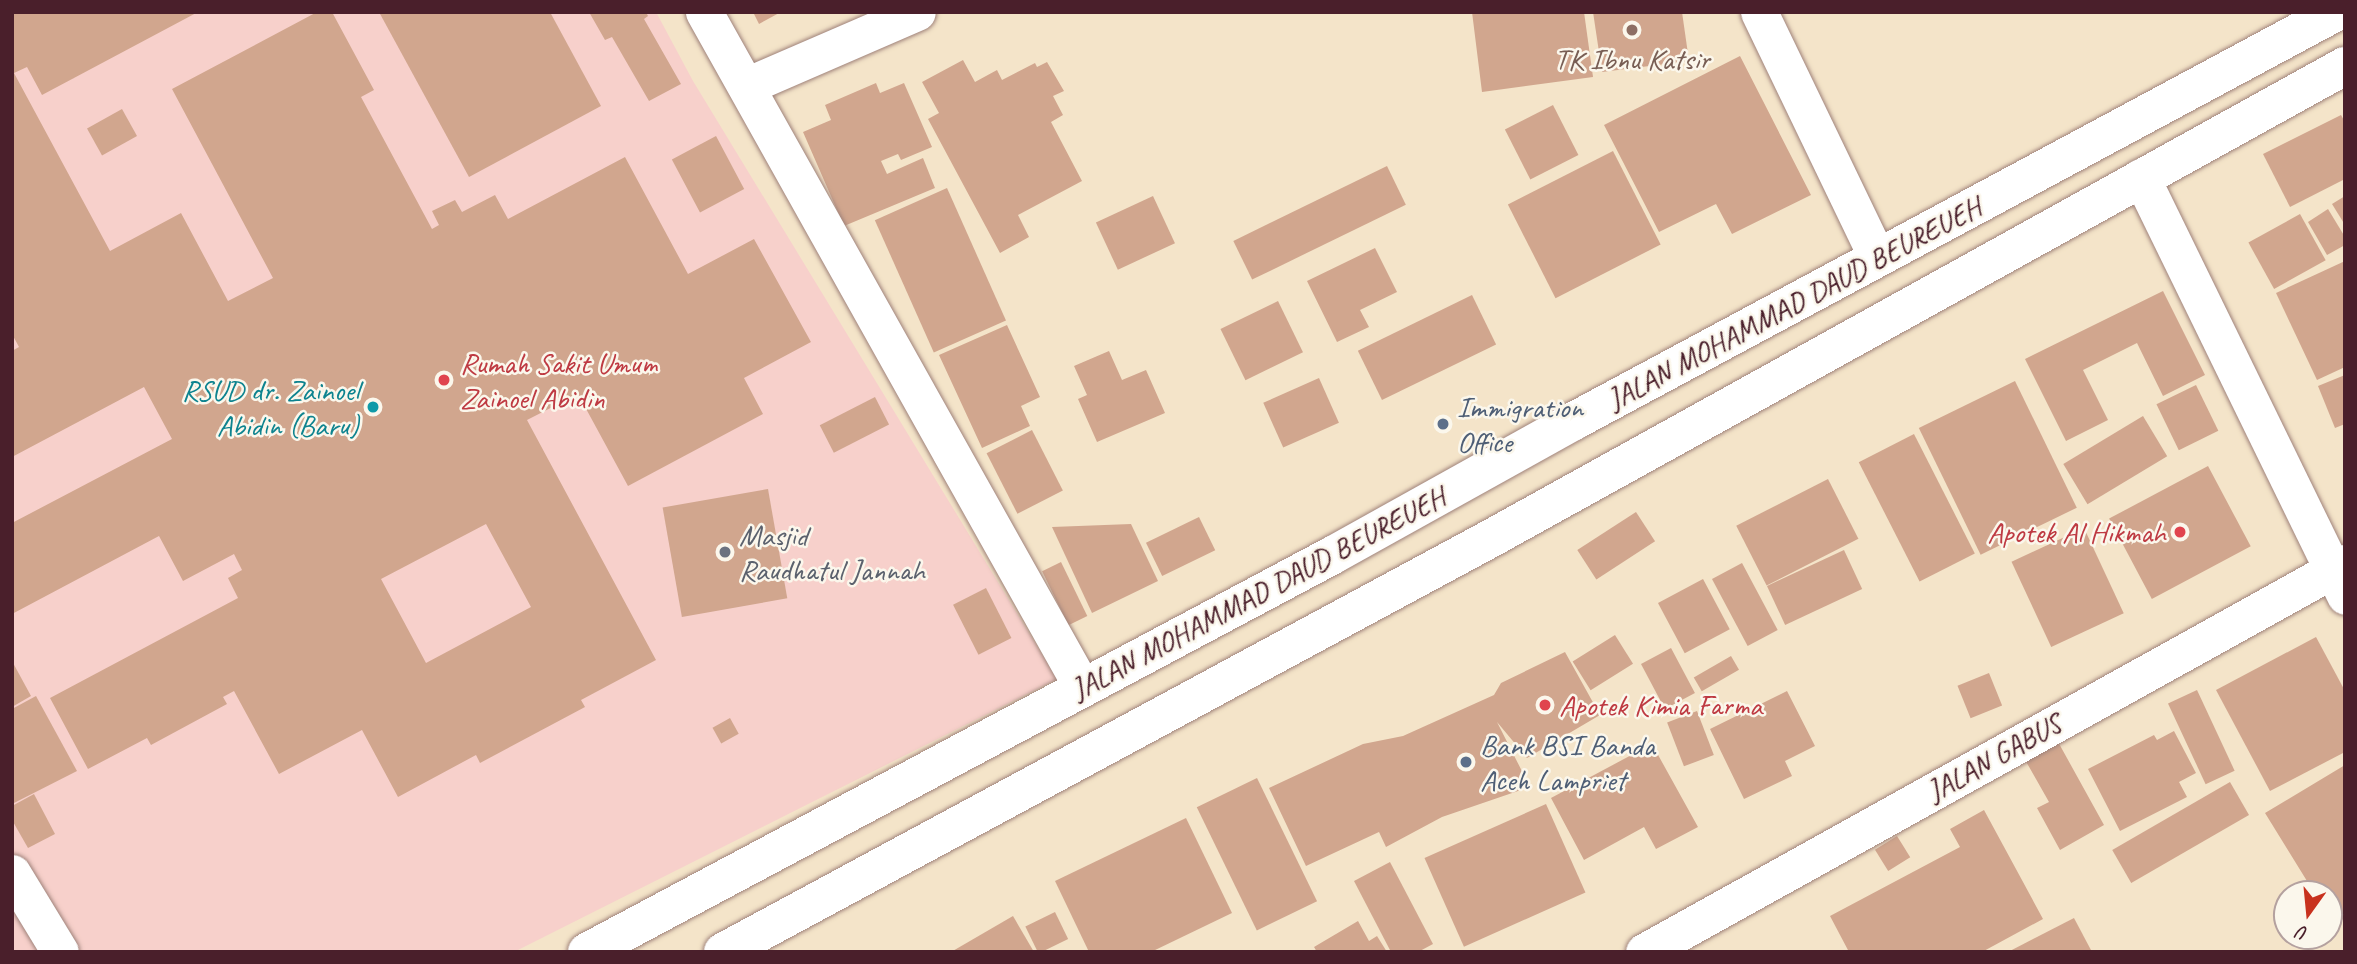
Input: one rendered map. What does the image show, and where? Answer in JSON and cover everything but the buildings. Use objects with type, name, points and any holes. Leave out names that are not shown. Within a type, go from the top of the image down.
[{"type":"highway","name":"JALAN MOHAMMAD DAUD BEUREUEH","points":[[587,952],[1333,555],[1877,257],[2336,12]]},
{"type":"highway","name":"JALAN MOHAMMAD DAUD BEUREUEH","points":[[723,952],[1497,535],[2345,66]]},
{"type":"street","points":[[704,12],[1082,687]]},
{"type":"street","points":[[746,86],[917,12]]},
{"type":"street","points":[[1759,12],[1877,257]]},
{"type":"street","points":[[2141,177],[2340,577]]},
{"type":"street","name":"JALAN GABUS","points":[[1644,952],[2340,577]]},
{"type":"street","points":[[12,873],[60,952]]},
{"type":"shaded area","name":"Rumah Sakit Umum Zainoel Abidin","points":[[12,12],[656,12],[693,81],[1057,679],[514,952],[12,952]]},
{"type":"place","name":"TK Ibnu Katsir","points":[[1632,30]]},
{"type":"place","name":"Rumah Sakit Umum Zainoel Abidin","points":[[444,380]]},
{"type":"place","name":"RSUD dr. Zainoel Abidin (Baru)","points":[[373,407]]},
{"type":"place","name":"Immigration Office","points":[[1443,424]]},
{"type":"place","name":"Apotek Al Hikmah","points":[[2180,532]]},
{"type":"place","name":"Masjid Raudhatul Jannah","points":[[725,552]]},
{"type":"place","name":"Apotek Kimia Farma","points":[[1545,705]]},
{"type":"place","name":"Bank BSI Banda Aceh Lampriet","points":[[1466,762]]}]
